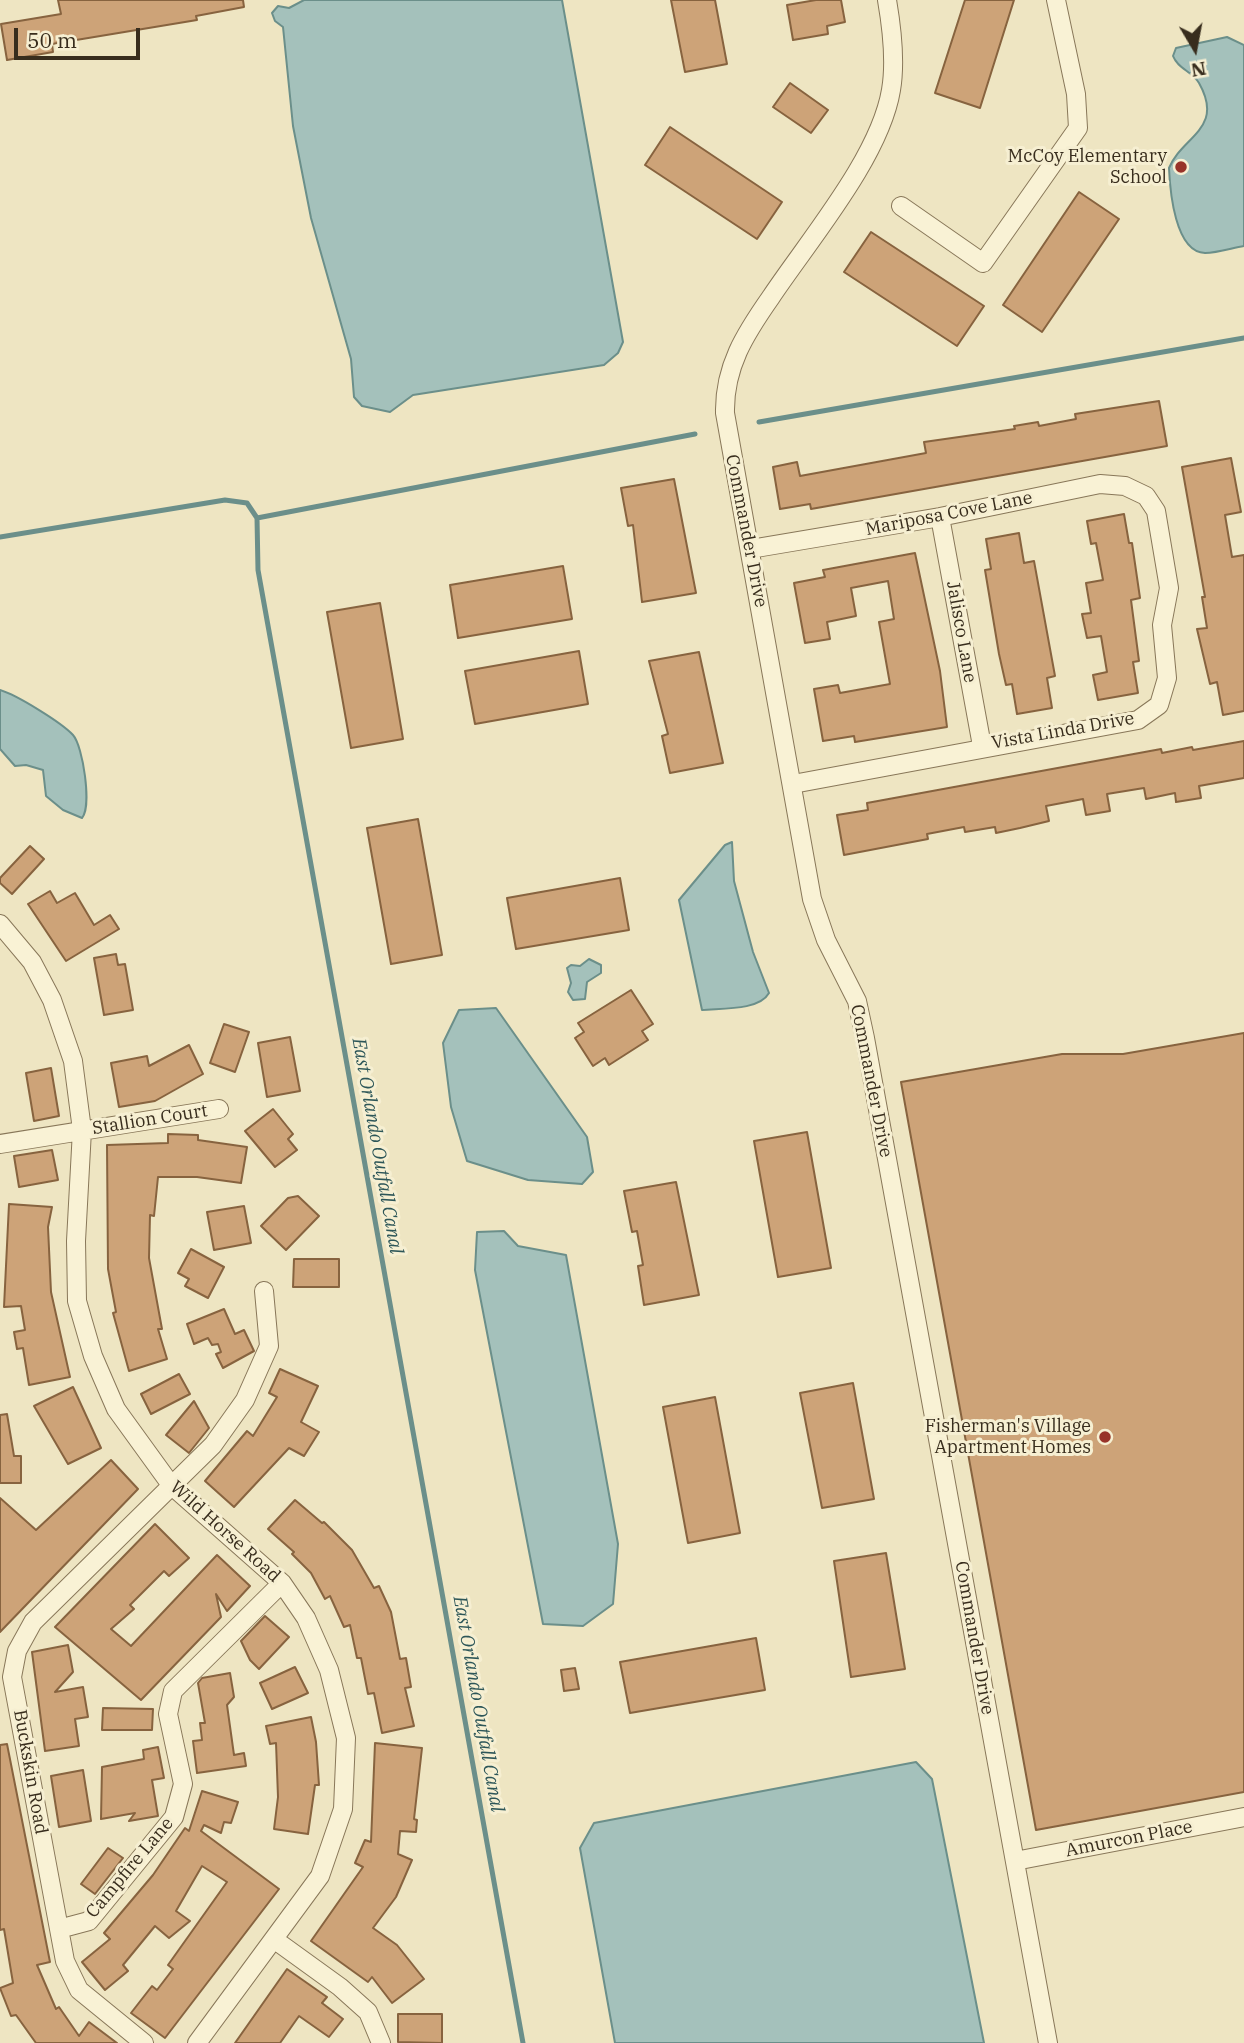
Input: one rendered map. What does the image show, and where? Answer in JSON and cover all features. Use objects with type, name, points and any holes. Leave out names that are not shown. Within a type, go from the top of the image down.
[{"type":"street","name":"Commander Drive","points":[[887,0],[893,54],[891,90],[881,125],[860,165],[745,336],[729,372],[725,413],[812,899],[826,940],[857,1001],[865,1038],[1048,2043]]},
{"type":"street","points":[[901,206],[983,263],[1078,128],[1076,94],[1056,0]]},
{"type":"street","name":"Mariposa Cove Lane","points":[[750,549],[940,517],[1100,484],[1125,485],[1146,496]]},
{"type":"street","name":"Vista Linda Drive","points":[[793,784],[982,746],[1138,720],[1159,705],[1167,678],[1162,625],[1168,588],[1156,511],[1146,496]]},
{"type":"street","name":"Jalisco Lane","points":[[940,517],[982,746]]},
{"type":"street","name":"Wild Horse Road","points":[[0,924],[33,962],[52,1000],[73,1061],[82,1130],[76,1241],[77,1301],[93,1356],[116,1409],[171,1485],[282,1583],[306,1618],[329,1670],[346,1738],[343,1809],[320,1876],[197,2043]]},
{"type":"street","name":"Stallion Court","points":[[0,1144],[219,1109]]},
{"type":"street","name":"Buckskin Road","points":[[144,2043],[79,1990],[65,1961],[12,1677],[17,1651],[33,1622],[213,1445],[245,1400],[269,1346],[264,1291]]},
{"type":"street","name":"Campfire Lane","points":[[59,1929],[89,1921],[174,1817],[183,1784],[168,1714],[173,1691],[282,1583]]},
{"type":"street","name":"Amurcon Place","points":[[1015,1861],[1244,1817]]},
{"type":"street","points":[[275,1940],[340,1987],[368,2012],[381,2043]]},
{"type":"water","points":[[304,0],[562,0],[623,342],[618,353],[604,365],[413,395],[390,412],[362,406],[354,397],[351,359],[311,218],[293,126],[283,27],[275,21],[272,13],[278,6],[289,8]]},
{"type":"water","points":[[1227,37],[1244,45],[1244,246],[1205,253],[1195,250],[1187,243],[1181,232],[1173,205],[1169,168],[1204,122],[1206,99],[1196,79],[1178,64],[1173,56],[1176,48]]},
{"type":"water","points":[[0,690],[39,710],[73,735],[77,741],[86,789],[82,818],[63,810],[46,796],[43,770],[26,765],[15,766],[0,749]]},
{"type":"water","points":[[732,842],[734,881],[753,952],[769,993],[764,999],[748,1006],[702,1010],[679,900],[725,845]]},
{"type":"water","points":[[589,959],[601,965],[601,973],[587,982],[585,999],[573,1000],[568,992],[571,983],[567,968],[571,965],[580,966]]},
{"type":"water","points":[[496,1008],[587,1137],[593,1172],[582,1184],[528,1180],[467,1161],[451,1107],[443,1043],[459,1010]]},
{"type":"water","points":[[504,1231],[518,1246],[566,1255],[618,1544],[613,1604],[583,1626],[543,1624],[475,1270],[477,1232]]},
{"type":"water","points":[[916,1762],[932,1779],[984,2043],[615,2043],[580,1848],[594,1823]]},
{"type":"building","points":[[58,0],[243,0],[244,7],[196,16],[197,20],[52,44],[53,52],[7,60],[1,24],[61,14]]},
{"type":"building","points":[[671,0],[715,0],[727,64],[685,72]]},
{"type":"building","points":[[816,0],[841,0],[845,22],[827,26],[828,34],[793,40],[787,5]]},
{"type":"building","points":[[965,0],[1014,0],[980,108],[935,93]]},
{"type":"building","points":[[790,83],[828,110],[811,133],[773,107]]},
{"type":"building","points":[[670,127],[782,202],[757,239],[645,165]]},
{"type":"building","points":[[1079,192],[1119,219],[1042,332],[1003,305]]},
{"type":"building","points":[[871,232],[984,306],[957,346],[844,272]]},
{"type":"building","points":[[1159,401],[1167,446],[811,509],[810,504],[780,509],[773,467],[797,462],[800,476],[926,453],[924,442],[1015,429],[1014,426],[1038,422],[1039,426],[1076,419],[1075,414]]},
{"type":"building","points":[[1231,458],[1241,512],[1225,515],[1232,557],[1244,555],[1244,711],[1223,715],[1217,682],[1210,684],[1197,629],[1207,628],[1202,597],[1205,597],[1182,467]]},
{"type":"building","points":[[674,479],[696,593],[642,602],[633,525],[628,526],[621,488]]},
{"type":"building","points":[[1124,514],[1129,543],[1132,543],[1140,598],[1131,600],[1139,661],[1133,662],[1138,693],[1098,700],[1093,675],[1107,672],[1101,636],[1087,638],[1082,614],[1091,613],[1086,583],[1103,580],[1096,543],[1091,544],[1087,521]]},
{"type":"building","points":[[1019,533],[1024,563],[1034,561],[1055,676],[1047,678],[1052,708],[1017,714],[1012,684],[1006,685],[999,654],[985,570],[991,569],[986,539]]},
{"type":"building","points":[[915,553],[940,671],[947,727],[855,742],[854,736],[823,741],[814,689],[838,685],[840,693],[890,684],[879,622],[894,619],[888,581],[851,588],[856,616],[827,622],[830,639],[805,643],[794,583],[825,577],[823,570]]},
{"type":"building","points":[[563,566],[572,619],[458,638],[450,585]]},
{"type":"building","points":[[380,603],[403,739],[351,748],[327,612]]},
{"type":"building","points":[[579,651],[588,704],[475,724],[465,671]]},
{"type":"building","points":[[699,652],[723,763],[670,773],[662,736],[668,734],[649,661]]},
{"type":"building","points":[[1244,741],[1244,778],[1199,786],[1201,798],[1176,802],[1175,793],[1146,799],[1144,788],[1107,794],[1110,811],[1086,815],[1083,799],[1046,806],[1049,821],[1020,828],[996,833],[995,827],[965,832],[964,827],[927,834],[928,839],[844,855],[837,815],[868,810],[867,803],[1161,749],[1162,753]]},
{"type":"building","points":[[418,819],[442,955],[391,964],[367,828]]},
{"type":"building","points":[[30,846],[44,859],[12,894],[0,883],[0,878]]},
{"type":"building","points":[[620,878],[629,930],[516,949],[507,898]]},
{"type":"building","points":[[50,891],[57,903],[75,893],[94,925],[110,915],[119,929],[66,961],[28,904]]},
{"type":"building","points":[[116,954],[118,965],[125,964],[133,1010],[104,1015],[94,958]]},
{"type":"building","points":[[631,990],[653,1024],[642,1031],[648,1040],[609,1065],[605,1058],[593,1066],[575,1038],[584,1032],[578,1023]]},
{"type":"building","points":[[224,1024],[249,1032],[235,1072],[210,1063]]},
{"type":"building","name":"Fisherman's Village Apartment Homes","points":[[1244,1033],[1244,1792],[1036,1830],[901,1082],[1062,1054],[1123,1054]]},
{"type":"building","points":[[290,1037],[300,1091],[267,1097],[258,1043]]},
{"type":"building","points":[[189,1045],[203,1074],[155,1101],[119,1107],[111,1063],[147,1056],[149,1066]]},
{"type":"building","points":[[51,1068],[59,1116],[34,1121],[26,1073]]},
{"type":"building","points":[[273,1109],[293,1134],[288,1139],[297,1150],[275,1167],[245,1131]]},
{"type":"building","points":[[807,1132],[831,1268],[778,1277],[754,1141]]},
{"type":"building","points":[[168,1134],[198,1135],[198,1140],[247,1147],[241,1183],[197,1177],[158,1177],[154,1216],[150,1215],[149,1258],[162,1329],[158,1329],[167,1359],[129,1371],[113,1313],[116,1312],[108,1269],[107,1145],[168,1143]]},
{"type":"building","points":[[52,1150],[58,1180],[19,1187],[14,1156]]},
{"type":"building","points":[[676,1182],[699,1295],[644,1305],[638,1266],[643,1265],[637,1231],[632,1232],[624,1191]]},
{"type":"building","points":[[298,1196],[319,1216],[286,1250],[261,1226],[288,1198]]},
{"type":"building","points":[[9,1204],[52,1207],[48,1227],[51,1292],[70,1377],[29,1385],[23,1348],[17,1349],[14,1332],[25,1330],[21,1306],[4,1307]]},
{"type":"building","points":[[244,1206],[251,1243],[214,1250],[207,1212]]},
{"type":"building","points":[[191,1249],[224,1267],[208,1298],[185,1286],[189,1279],[178,1273]]},
{"type":"building","points":[[294,1259],[339,1259],[339,1287],[293,1287]]},
{"type":"building","points":[[224,1309],[235,1334],[244,1330],[254,1351],[223,1368],[216,1354],[221,1352],[218,1344],[212,1345],[208,1338],[194,1344],[187,1324]]},
{"type":"building","points":[[280,1369],[318,1386],[301,1422],[319,1432],[304,1456],[289,1448],[234,1507],[205,1481],[247,1431],[253,1436],[277,1397],[269,1393]]},
{"type":"building","points":[[179,1374],[190,1394],[151,1414],[141,1394]]},
{"type":"building","points":[[853,1383],[874,1499],[822,1508],[800,1393]]},
{"type":"building","points":[[73,1387],[101,1448],[68,1464],[34,1406]]},
{"type":"building","points":[[715,1397],[740,1533],[688,1543],[663,1407]]},
{"type":"building","points":[[194,1401],[209,1428],[189,1453],[166,1435]]},
{"type":"building","points":[[7,1414],[14,1456],[21,1456],[21,1483],[0,1483],[0,1415]]},
{"type":"building","points":[[111,1460],[138,1489],[0,1632],[0,1498],[36,1530]]},
{"type":"building","points":[[295,1500],[324,1522],[352,1550],[374,1588],[379,1586],[391,1612],[400,1659],[406,1658],[411,1687],[405,1688],[414,1726],[382,1733],[374,1693],[368,1694],[361,1658],[357,1658],[350,1625],[344,1627],[330,1596],[325,1599],[311,1573],[292,1554],[294,1552],[268,1529]]},
{"type":"building","points":[[155,1524],[189,1558],[169,1576],[164,1571],[130,1605],[134,1609],[111,1629],[131,1646],[217,1555],[250,1586],[227,1611],[216,1594],[221,1617],[141,1700],[55,1627]]},
{"type":"building","points":[[886,1553],[905,1669],[851,1677],[834,1561]]},
{"type":"building","points":[[265,1616],[289,1637],[259,1669],[250,1660],[241,1641]]},
{"type":"building","points":[[756,1638],[765,1690],[630,1713],[620,1662]]},
{"type":"building","points":[[68,1645],[73,1672],[55,1692],[83,1687],[88,1717],[75,1719],[79,1746],[45,1751],[32,1652]]},
{"type":"building","points":[[295,1667],[308,1693],[272,1709],[260,1683]]},
{"type":"building","points":[[575,1668],[579,1689],[564,1691],[561,1670]]},
{"type":"building","points":[[230,1673],[234,1697],[227,1705],[234,1755],[244,1753],[246,1766],[197,1773],[193,1741],[202,1740],[200,1723],[205,1723],[198,1683],[202,1678]]},
{"type":"building","points":[[103,1708],[153,1709],[152,1730],[102,1730]]},
{"type":"building","points":[[311,1717],[319,1785],[315,1785],[308,1834],[274,1829],[278,1797],[276,1743],[270,1744],[266,1726]]},
{"type":"building","points":[[375,1743],[422,1748],[414,1819],[417,1820],[416,1832],[400,1831],[398,1854],[412,1860],[396,1897],[373,1928],[397,1945],[424,1979],[392,2003],[372,1977],[368,1982],[311,1941],[363,1867],[355,1863],[365,1840],[371,1842]]},
{"type":"building","points":[[7,1744],[50,1962],[37,1965],[56,2009],[59,2007],[79,2036],[89,2022],[117,2043],[36,2043],[16,2015],[11,2016],[0,1988],[13,1983],[4,1929],[0,1930],[0,1745]]},
{"type":"building","points":[[158,1747],[164,1778],[152,1780],[158,1816],[129,1821],[135,1813],[101,1819],[102,1767],[144,1759],[143,1750]]},
{"type":"building","points":[[83,1770],[91,1821],[59,1827],[51,1776]]},
{"type":"building","points":[[202,1791],[238,1802],[231,1823],[224,1822],[221,1833],[204,1825],[201,1831],[279,1889],[165,2038],[131,2013],[152,1986],[157,1990],[173,1969],[168,1965],[227,1882],[202,1866],[176,1911],[190,1921],[169,1938],[155,1926],[123,1965],[128,1971],[105,1990],[82,1962],[110,1939],[104,1933],[153,1875],[185,1828],[189,1831]]},
{"type":"building","points":[[108,1848],[123,1858],[95,1894],[81,1884]]},
{"type":"building","points":[[287,1969],[327,1997],[322,2003],[343,2019],[329,2037],[299,2016],[280,2043],[235,2043]]},
{"type":"building","points":[[398,2014],[442,2014],[442,2043],[398,2042]]},
{"type":"waterway","points":[[759,422],[1244,338]]},
{"type":"waterway","points":[[257,518],[695,434]]},
{"type":"waterway","name":"East Orlando Outfall Canal","points":[[0,537],[225,500],[247,503],[257,518],[258,570],[523,2043]]},
{"type":"place","name":"McCoy Elementary School","points":[[1181,167]]},
{"type":"place","name":"Fisherman's Village Apartment Homes","points":[[1105,1437]]}]
